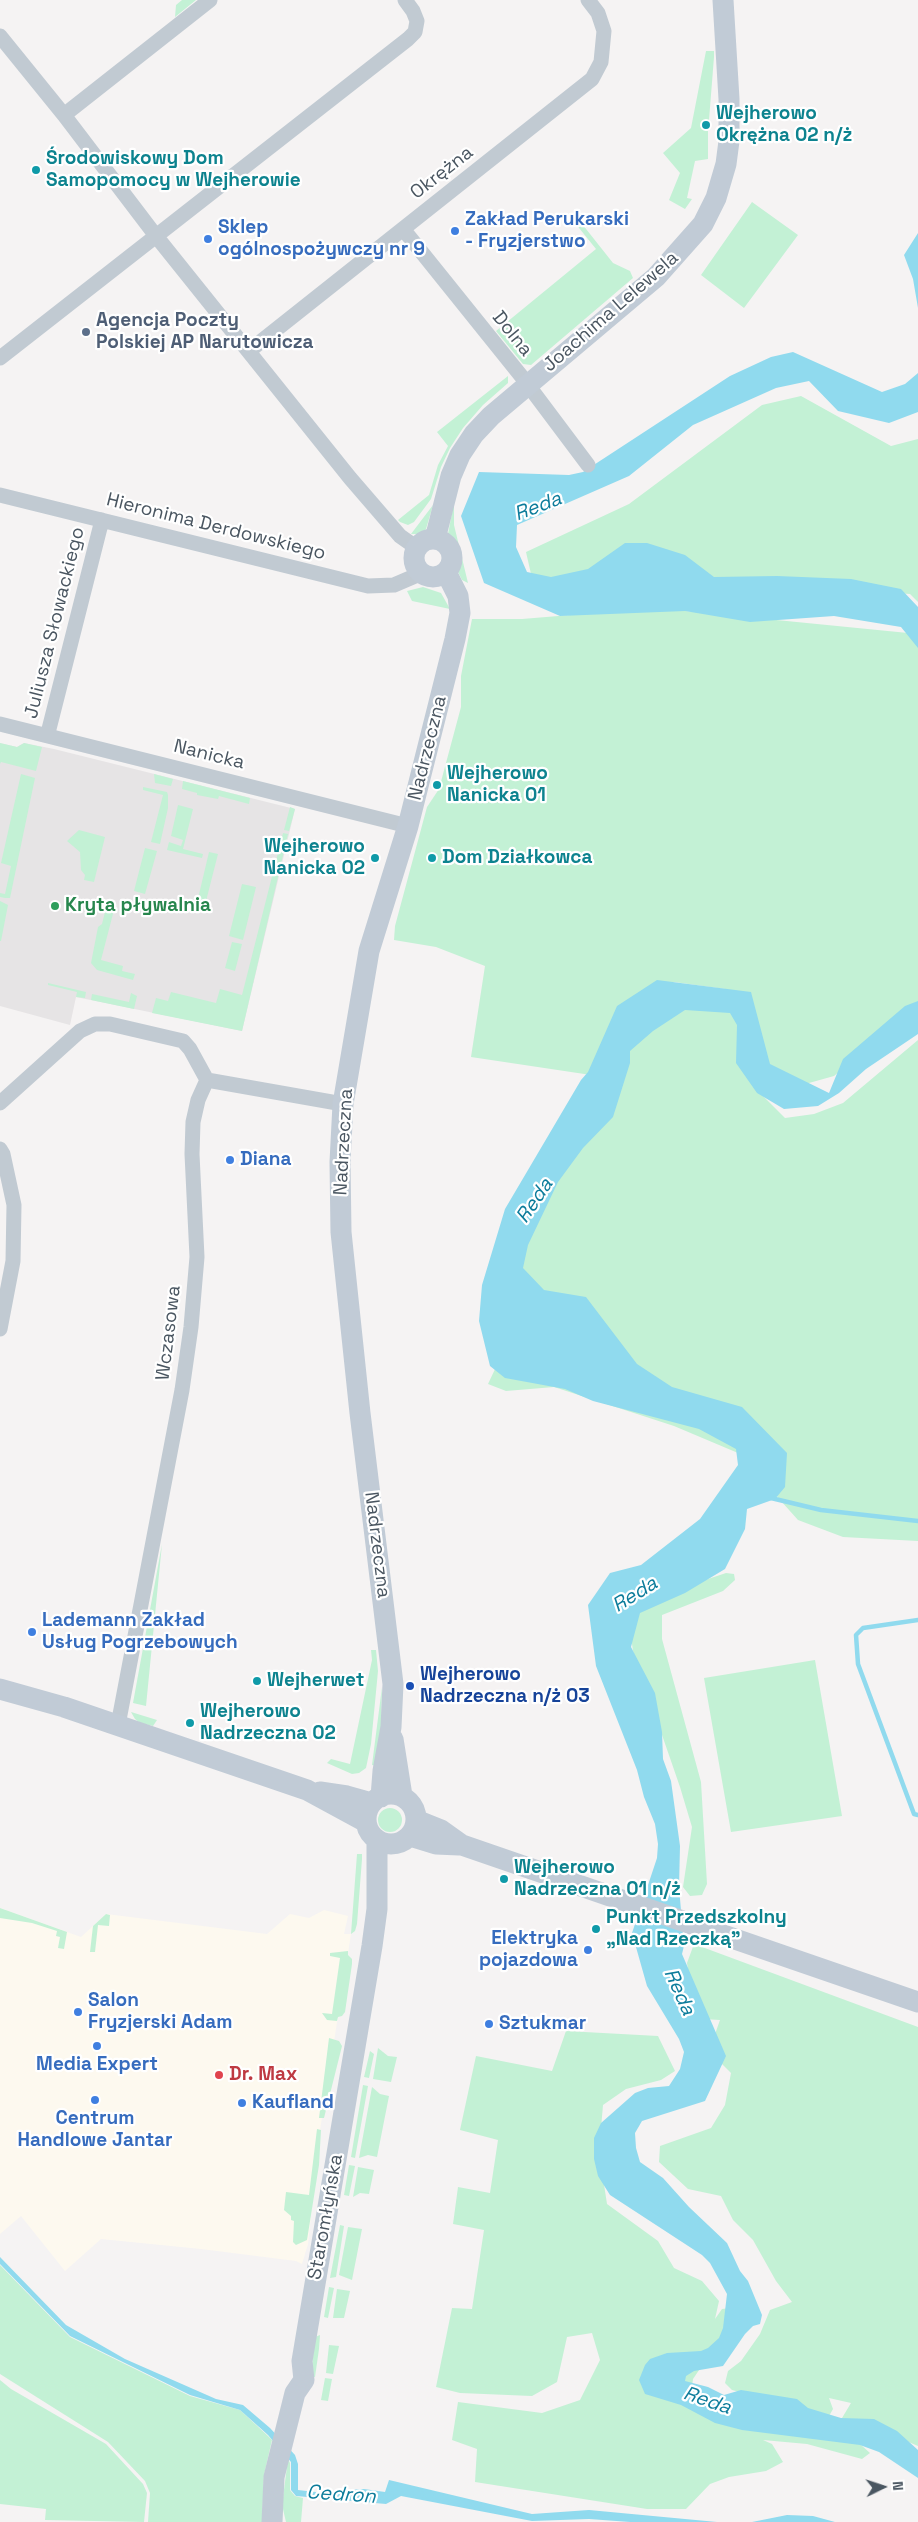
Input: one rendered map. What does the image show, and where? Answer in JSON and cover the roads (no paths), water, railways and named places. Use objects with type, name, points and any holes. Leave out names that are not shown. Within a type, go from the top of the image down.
[{"type":"main road","name":"Joachima Lelewela","points":[[426,543],[450,476],[460,455],[474,434],[527,385],[656,277],[703,224],[716,198],[726,164],[729,141],[729,99],[723,0]]},
{"type":"main road","points":[[426,543],[445,543],[451,552],[452,562],[446,572],[430,577],[422,573],[416,566],[414,557],[426,543]]},
{"type":"main road","name":"Nadrzeczna","points":[[380,1805],[383,1771],[391,1727],[393,1684],[360,1413],[341,1232],[340,1162],[343,1104],[369,951],[408,826],[455,639],[460,612],[458,596],[446,572]]},
{"type":"main road","points":[[0,1689],[118,1725],[308,1790],[380,1805],[409,1802],[415,1810],[400,1835]]},
{"type":"main road","points":[[380,1805],[370,1832],[400,1835],[441,1830],[462,1845],[918,2002]]},
{"type":"main road","name":"Staromłyńska","points":[[272,2522],[274,2478],[295,2393],[291,2377],[302,2361],[377,1909],[400,1835]]},
{"type":"street","points":[[64,115],[210,0]]},
{"type":"street","points":[[0,358],[408,39],[415,32],[416,21],[413,11],[405,0]]},
{"type":"street","name":"Okrężna","points":[[249,351],[592,79],[600,62],[604,31],[598,12],[588,0]]},
{"type":"street","points":[[0,36],[64,115],[156,236],[390,525],[400,536],[426,543]]},
{"type":"street","name":"Dolna","points":[[403,229],[588,465]]},
{"type":"street","name":"Hieronima Derdowskiego","points":[[0,495],[368,586],[394,585],[422,573]]},
{"type":"street","name":"Juliusza Słowackiego","points":[[49,736],[49,729],[102,520]]},
{"type":"street","name":"Nanicka","points":[[0,724],[408,826]]},
{"type":"street","points":[[0,1103],[80,1031],[95,1024],[110,1024],[183,1041],[190,1049],[207,1080],[343,1104]]},
{"type":"street","name":"Wczasowa","points":[[118,1725],[182,1390],[191,1327],[197,1258],[192,1154],[193,1122],[198,1100],[207,1080]]},
{"type":"street","points":[[0,1149],[3,1154],[14,1205],[13,1261],[0,1329]]},
{"type":"water","points":[[918,233],[918,308],[913,279],[904,255]]},
{"type":"water","name":"Reda","points":[[793,352],[882,392],[905,384],[918,373],[918,412],[889,423],[838,411],[809,381],[776,388],[693,425],[629,476],[517,525],[516,547],[527,572],[551,577],[588,569],[625,543],[647,543],[685,555],[714,577],[777,576],[851,579],[901,589],[918,607],[918,648],[901,627],[834,616],[750,622],[685,611],[560,616],[484,583],[461,516],[479,472],[569,475],[583,472],[730,376],[771,357]]},
{"type":"water","name":"Reda","points":[[657,980],[751,992],[770,1064],[829,1093],[843,1059],[905,1006],[918,1001],[918,1034],[866,1069],[839,1093],[818,1106],[784,1109],[757,1093],[736,1063],[737,1025],[730,1013],[685,1010],[653,1031],[630,1051],[630,1063],[613,1117],[583,1148],[558,1182],[528,1245],[523,1268],[544,1290],[586,1297],[637,1364],[672,1387],[742,1407],[787,1453],[785,1487],[775,1499],[747,1509],[745,1529],[725,1569],[685,1593],[640,1613],[631,1647],[655,1693],[662,1732],[663,1759],[671,1781],[680,1846],[679,1887],[684,1946],[682,1954],[726,2056],[705,2101],[642,2121],[635,2133],[636,2148],[640,2162],[663,2178],[689,2207],[727,2243],[740,2271],[748,2281],[762,2315],[760,2324],[753,2326],[745,2334],[723,2366],[694,2371],[686,2376],[685,2381],[708,2387],[724,2395],[741,2390],[797,2399],[808,2408],[841,2418],[874,2419],[897,2431],[918,2450],[918,2478],[879,2452],[860,2445],[742,2430],[715,2423],[681,2405],[645,2394],[639,2380],[645,2365],[650,2359],[667,2353],[701,2351],[708,2348],[719,2338],[723,2328],[727,2294],[710,2263],[702,2255],[610,2195],[598,2176],[594,2159],[594,2138],[601,2123],[635,2093],[648,2088],[669,2086],[680,2069],[684,2052],[679,2039],[647,1986],[632,1933],[657,1858],[658,1844],[655,1824],[644,1797],[637,1770],[596,1666],[588,1605],[610,1573],[641,1565],[700,1519],[738,1465],[736,1449],[699,1429],[593,1401],[565,1389],[505,1378],[490,1366],[479,1321],[482,1285],[505,1209],[581,1080],[588,1072],[617,1006]]},
{"type":"water","name":"Cedron","points":[[0,2257],[66,2325],[125,2359],[216,2399],[243,2405],[270,2428],[295,2455],[298,2464],[298,2490],[316,2492],[364,2489],[385,2492],[389,2480],[532,2514],[589,2510],[717,2522],[630,2522],[589,2519],[532,2521],[401,2496],[386,2504],[296,2496],[291,2490],[291,2462],[268,2435],[240,2410],[190,2395],[70,2336],[0,2264]]},
{"type":"water","points":[[787,2515],[813,2516],[835,2522],[752,2522]]},
{"type":"waterway","points":[[771,1498],[821,1510],[918,1521]]},
{"type":"waterway","points":[[918,1620],[863,1628],[856,1635],[858,1664],[914,1814],[918,1815]]},
{"type":"place","name":"Wejherowo Okrężna 02 n/ż","points":[[706,125]]},
{"type":"place","name":"Środowiskowy Dom Samopomocy w Wejherowie","points":[[36,170]]},
{"type":"place","name":"Zakład Perukarski - Fryzjerstwo","points":[[455,231]]},
{"type":"place","name":"Sklep ogólnospożywczy nr 9","points":[[208,239]]},
{"type":"place","name":"Agencja Poczty Polskiej AP Narutowicza","points":[[86,332]]},
{"type":"place","name":"Wejherowo Nanicka 01","points":[[437,785]]},
{"type":"place","name":"Wejherowo Nanicka 02","points":[[375,858]]},
{"type":"place","name":"Dom Działkowca","points":[[432,858]]},
{"type":"place","name":"Kryta pływalnia","points":[[55,906]]},
{"type":"place","name":"Diana","points":[[230,1160]]},
{"type":"place","name":"Lademann Zakład Usług Pogrzebowych","points":[[32,1632]]},
{"type":"place","name":"Wejherwet","points":[[257,1681]]},
{"type":"place","name":"Wejherowo Nadrzeczna n/ż 03","points":[[410,1686]]},
{"type":"place","name":"Wejherowo Nadrzeczna 02","points":[[190,1723]]},
{"type":"place","name":"Wejherowo Nadrzeczna 01 n/ż","points":[[504,1879]]},
{"type":"place","name":"Punkt Przedszkolny „Nad Rzeczką”","points":[[596,1929]]},
{"type":"place","name":"Elektryka pojazdowa","points":[[588,1950]]},
{"type":"place","name":"Salon Fryzjerski Adam","points":[[78,2012]]},
{"type":"place","name":"Sztukmar","points":[[489,2024]]},
{"type":"place","name":"Media Expert","points":[[97,2046]]},
{"type":"place","name":"Dr. Max","points":[[219,2075]]},
{"type":"place","name":"Centrum Handlowe Jantar","points":[[95,2100]]},
{"type":"place","name":"Kaufland","points":[[242,2103]]}]
